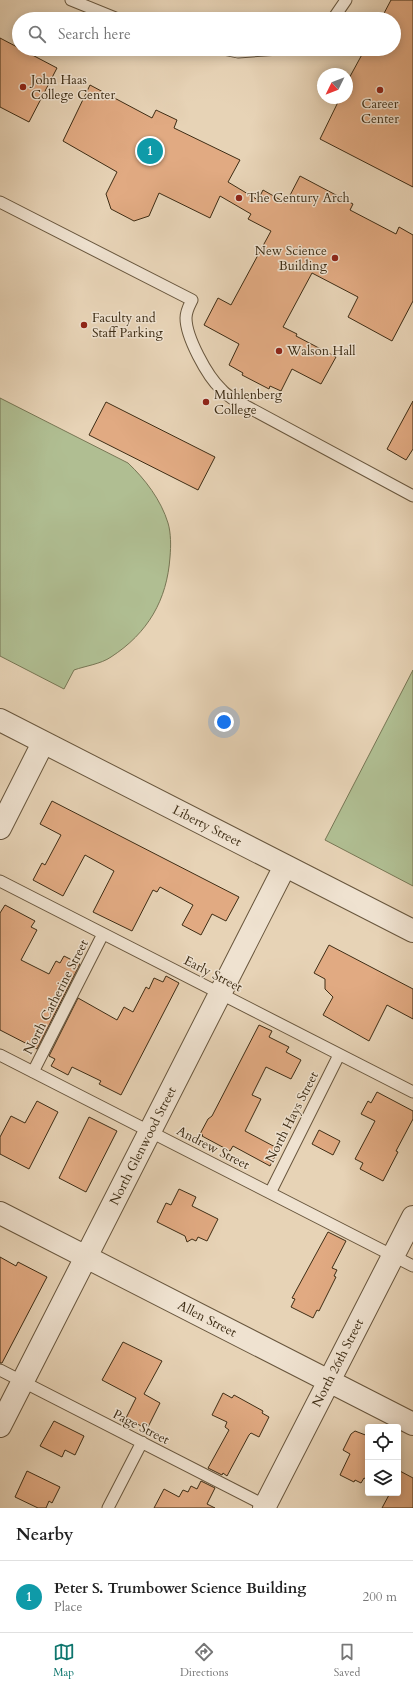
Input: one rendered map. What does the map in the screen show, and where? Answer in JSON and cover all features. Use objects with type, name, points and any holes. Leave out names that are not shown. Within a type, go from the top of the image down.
[{"type":"street","name":"Liberty Street","points":[[0,720],[413,932]]},
{"type":"street","points":[[0,828],[43,742]]},
{"type":"street","name":"North Glenwood Street","points":[[0,1426],[285,866]]},
{"type":"street","name":"Allen Street","points":[[0,1213],[413,1424]]},
{"type":"street","name":"North 26th Street","points":[[266,1507],[413,1217]]},
{"type":"lane","points":[[71,0],[101,12]]},
{"type":"lane","points":[[338,12],[346,0]]},
{"type":"lane","points":[[2,206],[192,300],[187,311],[186,320],[188,329],[194,345],[210,376],[221,390],[233,399],[413,496]]},
{"type":"lane","name":"Early Street","points":[[0,881],[413,1092]]},
{"type":"lane","name":"North Catherine Street","points":[[34,1072],[103,934]]},
{"type":"lane","name":"Andrew Street","points":[[0,1055],[413,1266]]},
{"type":"lane","name":"North Hays Street","points":[[270,1193],[340,1055]]},
{"type":"lane","name":"Page Street","points":[[0,1370],[266,1507]]},
{"type":"lane","points":[[108,1508],[142,1442]]},
{"type":"green space","points":[[0,398],[128,463],[157,498],[165,514],[169,527],[171,548],[168,573],[160,601],[153,614],[145,626],[124,648],[111,657],[98,663],[74,670],[64,689],[0,656]]},
{"type":"green space","points":[[413,670],[413,886],[325,840]]},
{"type":"building","name":"Career Center","points":[[391,0],[413,0],[413,187],[320,139],[337,104],[353,104],[353,71],[361,56],[401,56],[401,12],[385,12]]},
{"type":"building","name":"John Haas College Center","points":[[0,38],[12,44],[12,56],[34,56],[57,68],[29,122],[0,107]]},
{"type":"building","points":[[90,85],[152,118],[156,110],[177,120],[174,128],[240,160],[228,182],[258,200],[263,190],[286,203],[300,176],[353,204],[350,210],[396,234],[399,227],[413,235],[413,301],[392,341],[348,317],[358,297],[312,273],[283,327],[297,334],[296,336],[336,357],[321,384],[292,369],[281,391],[270,386],[269,389],[242,375],[243,373],[229,365],[239,344],[204,325],[218,298],[231,305],[271,231],[248,219],[251,214],[220,196],[210,218],[159,193],[149,216],[134,221],[111,209],[106,194],[117,172],[63,141]]},
{"type":"building","points":[[413,401],[413,449],[406,460],[387,449]]},
{"type":"building","points":[[106,402],[215,457],[198,490],[89,435]]},
{"type":"building","points":[[52,801],[239,897],[226,921],[212,914],[201,935],[182,925],[193,905],[160,887],[157,892],[153,890],[132,931],[93,912],[114,871],[85,855],[63,896],[33,880],[42,863],[45,865],[61,835],[40,824]]},
{"type":"building","points":[[5,905],[35,921],[31,927],[37,930],[21,960],[49,974],[56,961],[60,963],[64,956],[80,964],[37,1049],[0,1030],[0,913]]},
{"type":"building","points":[[329,945],[413,989],[413,1019],[387,1005],[369,1041],[323,1015],[333,997],[325,989],[325,979],[314,973]]},
{"type":"building","points":[[166,976],[179,983],[121,1095],[99,1084],[101,1081],[72,1067],[68,1075],[51,1066],[55,1059],[49,1056],[78,998],[117,1020],[124,1007],[133,1012],[146,987],[149,989],[154,978],[163,982]]},
{"type":"building","points":[[259,1025],[272,1031],[269,1037],[289,1047],[286,1052],[301,1060],[291,1079],[266,1067],[252,1095],[261,1099],[245,1131],[279,1149],[270,1166],[233,1146],[230,1151],[200,1134],[208,1119],[212,1116]]},
{"type":"building","points":[[377,1092],[413,1111],[413,1119],[396,1151],[398,1152],[383,1181],[360,1169],[363,1163],[355,1159],[375,1121],[361,1114],[368,1101],[371,1103]]},
{"type":"building","points":[[37,1101],[58,1112],[29,1169],[0,1154],[0,1137],[11,1116],[25,1123]]},
{"type":"building","points":[[89,1117],[117,1131],[86,1192],[59,1178]]},
{"type":"building","points":[[319,1130],[340,1141],[333,1155],[312,1144]]},
{"type":"building","points":[[179,1189],[196,1197],[192,1206],[218,1219],[207,1241],[198,1237],[196,1241],[192,1239],[187,1242],[185,1236],[157,1222],[166,1203],[171,1205]]},
{"type":"building","points":[[328,1232],[346,1241],[332,1268],[337,1270],[334,1276],[336,1277],[319,1311],[317,1310],[313,1318],[291,1307],[295,1299],[292,1298]]},
{"type":"building","points":[[0,1257],[16,1266],[18,1262],[47,1277],[2,1363],[0,1363]]},
{"type":"building","points":[[123,1342],[162,1361],[144,1394],[160,1403],[147,1429],[126,1418],[136,1398],[102,1380]]},
{"type":"building","points":[[223,1393],[232,1398],[234,1395],[263,1411],[262,1413],[269,1417],[259,1437],[251,1433],[249,1435],[227,1476],[223,1473],[222,1475],[208,1468],[229,1430],[225,1427],[227,1422],[212,1415]]},
{"type":"building","points":[[54,1421],[84,1436],[75,1455],[65,1450],[62,1457],[40,1446]]},
{"type":"building","points":[[355,1431],[365,1435],[365,1478],[361,1483],[355,1480],[354,1482],[340,1475],[350,1454],[343,1450],[351,1434]]},
{"type":"building","points":[[27,1471],[60,1487],[52,1503],[49,1501],[46,1508],[38,1508],[15,1497]]},
{"type":"building","points":[[401,1472],[413,1478],[413,1508],[382,1508],[388,1496],[401,1496]]},
{"type":"building","points":[[201,1481],[215,1488],[207,1504],[215,1508],[154,1508],[164,1489],[179,1497],[183,1490],[188,1492],[191,1486],[197,1489]]},
{"type":"place","name":"John Haas College Center","points":[[23,87]]},
{"type":"place","name":"Career Center","points":[[380,90]]},
{"type":"place","name":"Peter S. Trumbower Science Building","points":[[150,151]]},
{"type":"place","name":"The Century Arch","points":[[239,198]]},
{"type":"place","name":"New Science Building","points":[[335,258]]},
{"type":"place","name":"Faculty and Staff Parking","points":[[84,325]]},
{"type":"place","name":"Walson Hall","points":[[279,351]]},
{"type":"place","name":"Muhlenberg College","points":[[206,402]]}]
